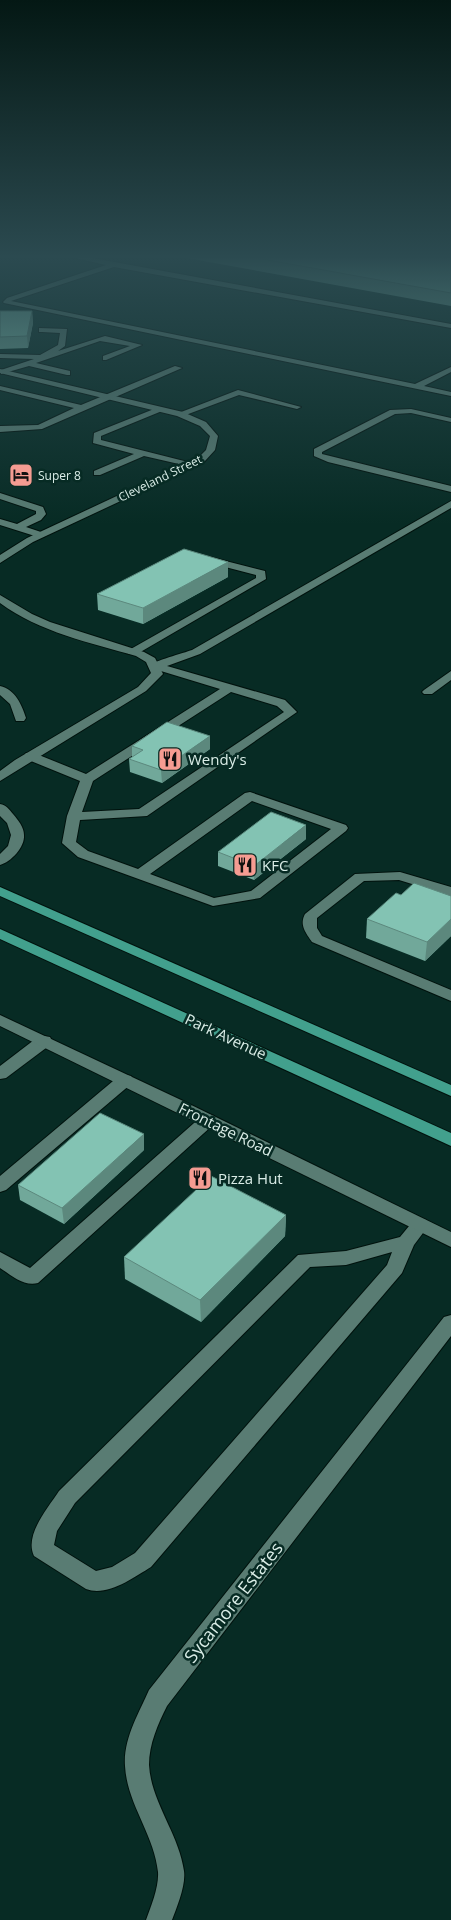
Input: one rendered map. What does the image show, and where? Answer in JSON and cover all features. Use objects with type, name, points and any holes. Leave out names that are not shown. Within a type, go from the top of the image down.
[{"type":"main road","points":[[0,890],[451,1091]]},
{"type":"main road","name":"Park Avenue","points":[[0,933],[451,1140]]},
{"type":"street","points":[[0,356],[41,358],[62,345]]},
{"type":"street","points":[[2,372],[80,345]]},
{"type":"street","points":[[84,345],[113,355],[135,354],[144,349],[132,345]]},
{"type":"street","points":[[211,345],[451,394]]},
{"type":"street","points":[[26,364],[68,372],[44,382]]},
{"type":"street","points":[[0,429],[39,427],[108,396],[178,368]]},
{"type":"street","points":[[416,387],[451,369]]},
{"type":"street","name":"Cleveland Street","points":[[0,560],[10,551],[41,535],[189,465],[209,453],[213,446],[214,436],[203,424],[180,414],[2,372]]},
{"type":"street","points":[[0,388],[83,408]]},
{"type":"street","points":[[180,414],[238,392],[297,407]]},
{"type":"street","points":[[159,408],[97,435],[96,441],[189,465]]},
{"type":"street","points":[[451,420],[411,411],[393,412],[317,451],[318,456],[330,460],[451,489]]},
{"type":"street","points":[[97,473],[143,453]]},
{"type":"street","points":[[0,496],[40,509],[41,514],[38,518],[16,528]]},
{"type":"street","points":[[155,666],[178,660],[196,652],[451,504]]},
{"type":"street","points":[[0,522],[41,535]]},
{"type":"street","points":[[132,652],[261,579],[261,573],[201,557]]},
{"type":"street","points":[[0,598],[9,606],[33,618],[151,660],[157,674],[142,689],[30,756],[0,777]]},
{"type":"street","points":[[74,816],[142,813],[292,712],[280,704],[155,666]]},
{"type":"street","points":[[428,692],[451,674]]},
{"type":"street","points":[[139,875],[250,796],[341,828],[255,895],[213,902],[139,875],[83,854],[69,842],[74,816],[87,779],[229,688]]},
{"type":"street","points":[[0,689],[14,703],[20,718]]},
{"type":"street","points":[[30,756],[87,779]]},
{"type":"street","points":[[0,808],[18,830],[18,840],[12,852],[0,861]]},
{"type":"street","points":[[451,892],[400,876],[360,877],[310,917],[310,928],[317,939],[451,996]]},
{"type":"street","name":"Frontage Road","points":[[0,1020],[451,1240]]},
{"type":"street","points":[[0,1074],[44,1041]]},
{"type":"street","points":[[0,1186],[125,1080]]},
{"type":"street","points":[[0,1259],[31,1278],[208,1120]]},
{"type":"street","points":[[406,1242],[346,1258],[305,1260],[67,1497],[47,1528],[42,1549],[94,1582],[118,1575],[143,1560],[395,1268],[406,1242],[420,1225]]},
{"type":"street","name":"Sycamore Estates","points":[[159,1920],[166,1904],[171,1873],[161,1835],[144,1798],[137,1765],[142,1733],[158,1698],[451,1322]]},
{"type":"building","points":[[184,549],[228,562],[143,608],[97,594]]},
{"type":"building","points":[[167,722],[210,736],[161,770],[129,759],[143,750],[132,746]]},
{"type":"building","points":[[271,812],[306,825],[254,866],[218,852]]},
{"type":"building","points":[[414,883],[451,896],[451,919],[427,942],[367,919],[396,893],[401,895]]},
{"type":"building","points":[[100,1113],[144,1134],[62,1208],[18,1185]]},
{"type":"building","points":[[211,1176],[286,1215],[200,1300],[124,1257]]},
{"type":"place","name":"Super 8","points":[[21,475]]},
{"type":"place","name":"Wendy's","points":[[170,759]]},
{"type":"place","name":"KFC","points":[[245,865]]},
{"type":"place","name":"Pizza Hut","points":[[200,1178]]}]
